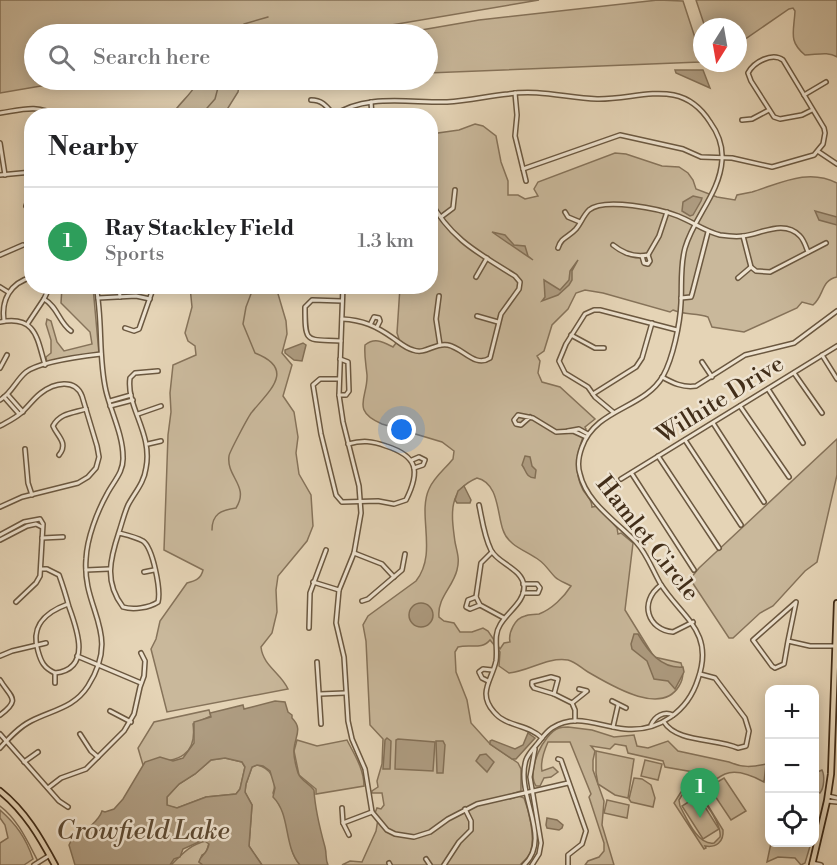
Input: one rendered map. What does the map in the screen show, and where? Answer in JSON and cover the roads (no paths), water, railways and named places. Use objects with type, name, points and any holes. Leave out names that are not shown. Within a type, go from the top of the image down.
[{"type":"main road","points":[[812,864],[828,798],[832,763],[837,603]]},
{"type":"main road","points":[[0,791],[19,807],[55,865]]},
{"type":"street","points":[[523,169],[620,135],[683,149],[701,157],[722,157],[778,167],[819,152],[825,134],[804,95],[783,60],[771,56],[752,67],[748,73],[774,117],[780,119],[802,115],[812,110]]},
{"type":"street","points":[[804,95],[826,82]]},
{"type":"street","points":[[515,93],[517,115],[514,136],[526,181]]},
{"type":"street","points":[[347,108],[355,104],[371,102],[448,102],[515,93],[551,93],[600,99],[619,99],[648,93],[671,94],[693,104],[703,112],[718,137],[722,157],[719,178],[694,225],[682,259],[677,330],[662,377],[654,387],[598,422],[587,436],[576,428],[559,433],[530,417],[515,416],[514,422],[521,425],[530,417]]},
{"type":"street","points":[[311,100],[319,100],[328,108]]},
{"type":"street","points":[[371,102],[371,108]]},
{"type":"street","points":[[0,113],[24,109]]},
{"type":"street","points":[[742,120],[752,119],[769,110]]},
{"type":"street","points":[[0,143],[5,175]]},
{"type":"street","points":[[819,152],[837,164]]},
{"type":"street","points":[[0,176],[24,173]]},
{"type":"street","points":[[440,218],[453,208],[455,190]]},
{"type":"street","points":[[558,248],[560,240],[576,229],[590,210],[603,204],[667,212],[708,232],[723,236],[743,236],[771,228],[787,230],[798,234],[808,252]]},
{"type":"street","points":[[565,212],[568,217],[580,222]]},
{"type":"street","points":[[642,256],[644,263],[648,264],[650,261],[648,255],[659,236],[667,212]]},
{"type":"street","points":[[342,319],[371,323],[411,350],[424,351],[440,345],[448,345],[476,360],[484,361],[490,357],[498,322],[503,310],[519,289],[520,282],[515,276],[457,238],[438,214]]},
{"type":"street","points":[[681,298],[691,297],[708,232]]},
{"type":"street","points":[[743,236],[750,267],[756,271],[770,272],[826,243]]},
{"type":"street","points":[[0,255],[23,245]]},
{"type":"street","points":[[613,245],[632,255],[648,255]]},
{"type":"street","points":[[476,277],[487,258]]},
{"type":"street","points":[[738,278],[750,267]]},
{"type":"street","points":[[24,280],[8,292],[3,307],[2,322],[16,320],[27,324],[36,333],[45,365]]},
{"type":"street","points":[[0,287],[8,292]]},
{"type":"street","points":[[27,324],[46,294]]},
{"type":"street","points":[[0,748],[27,722],[62,709],[75,700],[87,688],[102,657],[103,637],[88,592],[86,557],[91,533],[102,503],[117,479],[123,461],[121,441],[110,406],[101,354],[97,294]]},
{"type":"street","points":[[125,328],[134,331],[139,329],[152,294]]},
{"type":"street","points":[[342,294],[339,395],[348,444],[360,486],[361,502],[360,527],[354,553],[339,590],[336,623],[344,657],[349,730],[365,769],[372,812],[387,830],[406,837],[414,837],[430,832],[465,809],[489,801],[568,783]]},
{"type":"street","points":[[98,298],[136,296],[150,299]]},
{"type":"street","points":[[439,296],[436,319],[440,345]]},
{"type":"street","points":[[44,299],[53,306],[66,328],[71,331]]},
{"type":"street","points":[[341,341],[311,339],[307,336],[305,307],[312,300],[342,301]]},
{"type":"street","points":[[613,412],[588,387],[569,377],[561,368],[559,361],[561,353],[585,314],[594,310],[677,330]]},
{"type":"street","points":[[662,377],[688,387],[696,386],[745,355],[794,343],[837,312]]},
{"type":"street","points":[[477,316],[498,322]]},
{"type":"street","points":[[371,323],[375,317],[379,318],[377,327]]},
{"type":"street","points":[[593,394],[636,367],[642,358],[652,323]]},
{"type":"street","points":[[572,335],[595,348],[604,348]]},
{"type":"street","points":[[781,341],[782,346]]},
{"type":"street","name":"Wilhite Drive","points":[[621,479],[837,346]]},
{"type":"street","points":[[0,400],[27,371],[69,358],[101,354]]},
{"type":"street","points":[[0,368],[7,355]]},
{"type":"street","points":[[822,355],[837,379]]},
{"type":"street","points":[[339,395],[346,395],[349,391],[348,362],[340,359]]},
{"type":"street","points":[[702,362],[712,377]]},
{"type":"street","points":[[119,533],[146,543],[153,560],[160,591],[158,602],[147,606],[128,608],[123,606],[119,601],[109,569],[115,544],[128,505],[143,482],[148,460],[148,444],[129,383],[132,375],[158,371]]},
{"type":"street","points":[[794,372],[822,413]]},
{"type":"street","points":[[339,379],[315,381],[313,390],[336,495],[342,502],[378,501],[394,504],[403,502],[408,497],[414,468],[411,460],[399,450],[372,441],[365,440],[348,444]]},
{"type":"street","points":[[0,426],[21,413],[42,392],[65,383],[80,390],[99,457],[96,468],[78,483],[11,501],[1,507],[0,501]]},
{"type":"street","points":[[768,389],[803,443]]},
{"type":"street","points":[[6,396],[21,413]]},
{"type":"street","points":[[109,401],[132,398]]},
{"type":"street","points":[[110,406],[132,398]]},
{"type":"street","points":[[138,414],[161,406]]},
{"type":"street","points":[[740,406],[789,477]]},
{"type":"street","points":[[59,455],[62,451],[63,440],[53,426],[56,420],[61,416],[86,409]]},
{"type":"street","points":[[713,423],[764,502]]},
{"type":"street","name":"Hamlet Circle","points":[[524,865],[531,857],[536,843],[525,793],[525,767],[530,753],[542,738],[554,727],[575,721],[635,729],[664,722],[687,702],[700,674],[701,647],[693,622],[662,585],[638,544],[585,488],[579,464],[587,436]]},
{"type":"street","points":[[685,440],[741,525]]},
{"type":"street","points":[[148,444],[161,441]]},
{"type":"street","points":[[25,449],[28,483],[32,495]]},
{"type":"street","points":[[658,456],[719,548]]},
{"type":"street","points":[[411,460],[420,457],[425,460],[424,464],[414,468]]},
{"type":"street","points":[[632,474],[694,570]]},
{"type":"street","points":[[479,505],[492,552],[518,573],[524,584],[523,593],[496,633],[497,652],[488,681],[487,701],[503,720],[530,728],[542,738]]},
{"type":"street","points":[[0,535],[32,520],[42,520],[41,568],[36,583],[16,602]]},
{"type":"street","points":[[0,540],[27,526],[36,524],[42,527]]},
{"type":"street","points":[[42,538],[63,537]]},
{"type":"street","points":[[309,628],[309,603],[313,582],[326,550]]},
{"type":"street","points":[[480,605],[476,597],[481,563],[492,552]]},
{"type":"street","points":[[354,553],[382,564],[394,577]]},
{"type":"street","points":[[362,601],[368,599],[404,567],[405,554]]},
{"type":"street","points":[[41,568],[59,575],[79,635],[80,647],[77,656],[70,667],[55,673]]},
{"type":"street","points":[[86,570],[109,569]]},
{"type":"street","points":[[144,572],[154,570]]},
{"type":"street","points":[[313,582],[339,590]]},
{"type":"street","points":[[523,593],[538,593],[540,588],[537,584],[524,584]]},
{"type":"street","points":[[662,585],[653,592],[647,605],[648,611],[659,627],[673,632],[693,622]]},
{"type":"street","points":[[476,597],[468,600],[466,607],[470,609],[480,605],[504,618]]},
{"type":"street","points":[[796,602],[788,641],[784,664],[775,668],[753,640],[796,602]]},
{"type":"street","points":[[55,673],[45,667],[36,646],[36,629],[55,609],[68,604]]},
{"type":"street","points":[[788,641],[810,646],[836,646]]},
{"type":"street","points":[[0,656],[46,644]]},
{"type":"street","points":[[48,788],[62,778],[86,769],[131,722],[146,669],[141,653]]},
{"type":"street","points":[[77,656],[141,683]]},
{"type":"street","points":[[316,662],[321,724]]},
{"type":"street","points":[[488,681],[482,678],[479,672],[483,669],[492,670]]},
{"type":"street","points":[[54,683],[55,673]]},
{"type":"street","points":[[664,722],[668,729],[677,734],[738,748],[746,746],[749,731],[745,718],[715,678],[700,674]]},
{"type":"street","points":[[554,694],[558,679],[555,677],[532,682],[534,688],[572,703],[575,710],[575,721]]},
{"type":"street","points":[[0,680],[12,696],[13,702],[0,715]]},
{"type":"street","points":[[572,703],[587,691],[579,689]]},
{"type":"street","points":[[319,694],[345,693]]},
{"type":"street","points":[[612,701],[626,708]]},
{"type":"street","points":[[613,727],[618,705]]},
{"type":"street","points":[[110,711],[131,722]]},
{"type":"street","points":[[651,726],[657,717],[663,714],[673,715]]},
{"type":"street","points":[[0,734],[58,801],[68,807]]},
{"type":"street","points":[[80,734],[90,750],[98,757]]},
{"type":"street","name":"Hamlet Circle","points":[[532,865],[539,854],[541,843],[530,772],[535,747]]},
{"type":"street","points":[[24,762],[38,752]]},
{"type":"street","points":[[558,759],[561,760],[586,831],[586,838],[582,844],[568,855],[568,865]]},
{"type":"street","points":[[828,798],[837,798]]},
{"type":"street","points":[[828,798],[837,802]]},
{"type":"street","points":[[342,808],[343,823],[349,835]]},
{"type":"street","points":[[444,865],[459,842],[471,830],[471,821],[465,809]]},
{"type":"street","points":[[343,823],[372,812]]},
{"type":"street","points":[[35,865],[50,855]]},
{"type":"street","points":[[426,859],[430,865]]},
{"type":"street","points":[[812,864],[821,865]]},
{"type":"water","points":[[675,70],[704,72],[710,88],[676,73]]},
{"type":"water","points":[[693,196],[702,198],[693,215],[690,216],[682,211],[683,202]]},
{"type":"water","points":[[815,211],[837,217],[837,225],[819,220]]},
{"type":"water","points":[[492,232],[505,235],[514,245],[525,246],[528,256],[533,260]]},
{"type":"water","points":[[578,260],[572,271],[572,280],[569,285],[558,295],[542,301],[545,297],[544,280],[560,290],[569,280],[570,271]]},
{"type":"water","points":[[303,343],[306,345],[302,361],[294,360],[285,353],[285,350]]},
{"type":"water","points":[[525,456],[530,457],[532,466],[536,470],[535,478],[528,475],[522,465]]},
{"type":"water","points":[[464,486],[471,500],[470,503],[457,503],[455,500],[458,491]]},
{"type":"water","points":[[421,603],[429,607],[433,615],[429,623],[421,627],[413,623],[409,615],[413,607]]},
{"type":"water","points":[[634,634],[638,634],[656,658],[668,665],[683,667],[684,672],[675,689],[668,681],[654,679],[647,661],[632,649]]},
{"type":"water","name":"Crowfield Lake","points":[[275,701],[285,702],[288,712],[292,715],[298,729],[294,752],[296,764],[299,776],[314,790],[328,865],[300,865],[291,848],[279,804],[273,797],[275,788],[270,771],[257,765],[252,767],[245,792],[252,805],[249,846],[262,865],[203,865],[199,862],[209,844],[203,840],[183,849],[180,857],[174,859],[170,865],[75,865],[69,845],[72,839],[93,823],[102,811],[114,809],[123,799],[145,762],[160,757],[173,761],[183,758],[194,743],[194,722],[211,717],[210,713],[243,705],[244,709]],"holes":[[[225,758],[242,762],[245,767],[240,789],[236,794],[206,797],[177,808],[167,805],[167,797],[179,784],[211,760]]]},
{"type":"water","points":[[528,733],[535,738],[516,759],[512,759],[490,744],[492,740],[515,749],[523,745]]},
{"type":"water","points":[[387,738],[391,741],[390,769],[383,769],[385,740]]},
{"type":"water","points":[[396,740],[435,742],[433,771],[395,769]]},
{"type":"water","points":[[436,741],[443,741],[445,745],[443,773],[437,773]]},
{"type":"water","points":[[486,754],[494,762],[487,772],[476,761],[480,755]]},
{"type":"water","points":[[547,818],[557,820],[563,825],[562,828],[559,830],[547,828]]},
{"type":"waterway","points":[[244,24],[268,17]]},
{"type":"waterway","points":[[207,108],[215,99],[217,90]]},
{"type":"waterway","points":[[212,530],[218,514],[236,508],[240,500],[239,487],[231,470],[229,456],[250,415],[276,380],[277,373],[274,366],[267,359],[255,353],[243,324],[251,294]]},
{"type":"waterway","points":[[0,806],[18,826],[40,865]]},
{"type":"place","name":"Ray Stackley Field","points":[[700,818]]}]
